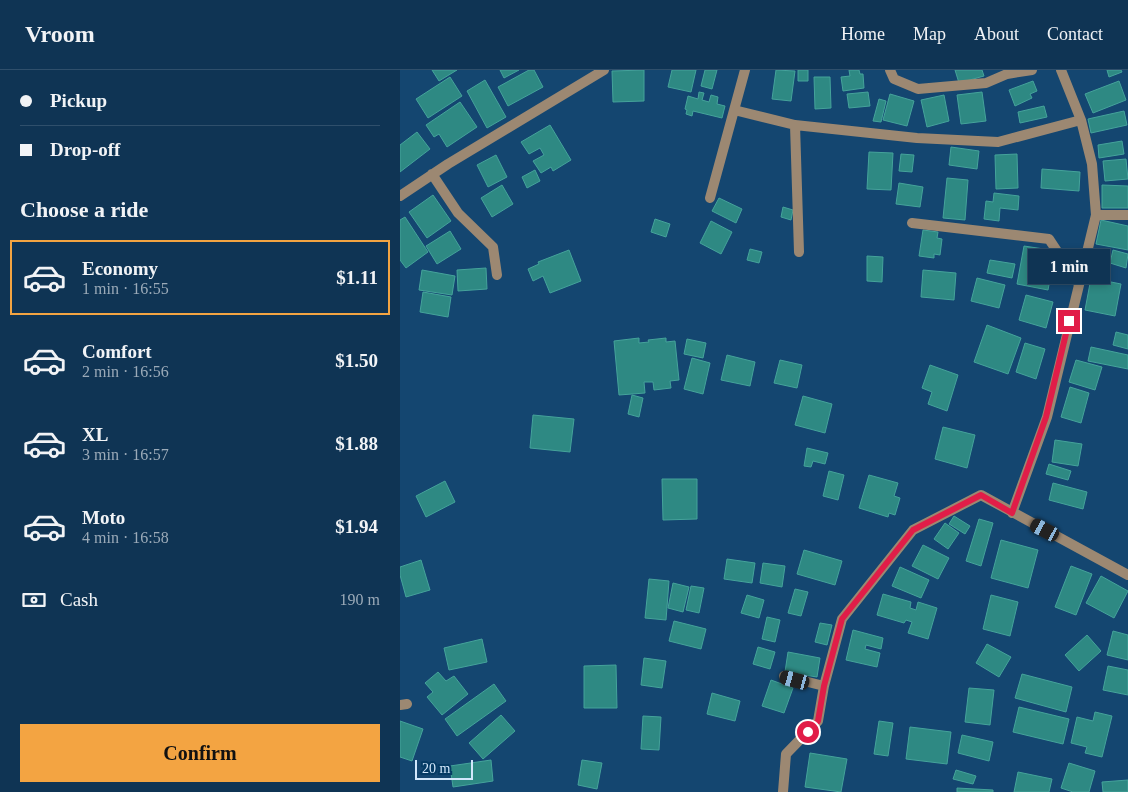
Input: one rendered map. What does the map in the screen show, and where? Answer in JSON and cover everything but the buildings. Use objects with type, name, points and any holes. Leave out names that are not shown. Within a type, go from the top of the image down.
[{"type":"street","points":[[400,196],[432,174],[604,70]]},
{"type":"street","points":[[710,198],[745,70]]},
{"type":"street","points":[[890,70],[894,79],[918,89],[986,83],[1006,72],[1032,70]]},
{"type":"street","points":[[1012,513],[1046,417],[1096,215],[1092,164],[1081,120],[1061,70]]},
{"type":"street","points":[[734,110],[795,125],[918,138],[998,142],[1081,120]]},
{"type":"street","points":[[795,125],[799,252]]},
{"type":"street","points":[[432,174],[458,213],[493,247],[497,275]]},
{"type":"street","points":[[1096,215],[1128,215]]},
{"type":"street","points":[[912,223],[1049,239],[1078,283]]},
{"type":"street","points":[[784,792],[786,754],[818,721],[824,686],[842,619],[913,530],[981,495],[1128,575]]},
{"type":"street","points":[[784,676],[824,686]]},
{"type":"route","points":[[808,732],[818,721],[824,686],[842,619],[913,530],[981,495],[1012,513],[1046,417],[1069,321]]}]
